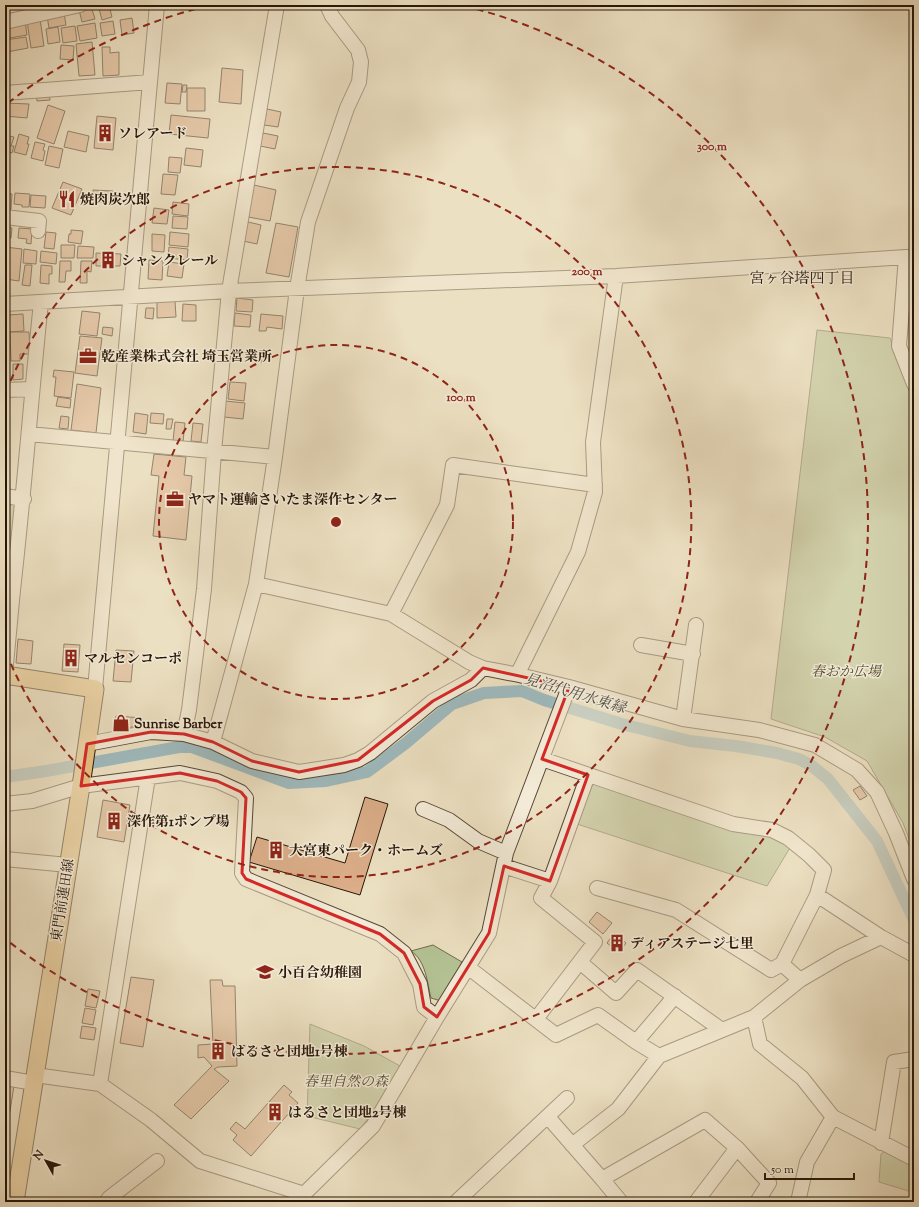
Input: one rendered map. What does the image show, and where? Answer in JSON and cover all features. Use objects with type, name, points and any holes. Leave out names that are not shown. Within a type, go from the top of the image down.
[{"type":"main road","points":[[5,675],[95,689]]},
{"type":"main road","name":"東門前蓮田線","points":[[15,1202],[95,689]]},
{"type":"street","points":[[5,22],[80,5]]},
{"type":"street","points":[[95,689],[157,5]]},
{"type":"street","points":[[184,734],[189,710],[204,589],[214,452],[229,291],[277,5]]},
{"type":"street","points":[[213,742],[256,584],[308,222],[347,108],[359,82],[361,62],[358,50],[332,16],[327,5]]},
{"type":"street","points":[[5,93],[150,82]]},
{"type":"street","points":[[5,217],[39,221],[38,231]]},
{"type":"street","points":[[5,304],[130,298],[229,291],[616,276],[910,258],[899,346],[914,384]]},
{"type":"street","points":[[519,675],[519,671],[578,552],[595,492],[593,442],[616,276]]},
{"type":"street","points":[[5,675],[9,589],[24,498],[32,389],[41,302]]},
{"type":"street","points":[[5,390],[32,389]]},
{"type":"street","points":[[29,434],[275,457]]},
{"type":"street","points":[[391,614],[447,506],[453,465],[595,485]]},
{"type":"street","points":[[5,496],[24,498]]},
{"type":"street","points":[[256,584],[391,614],[469,662],[483,668],[519,675],[568,691],[683,718],[759,730],[815,745],[857,770],[877,792],[896,833],[914,879]]},
{"type":"street","points":[[683,718],[696,625]]},
{"type":"street","points":[[641,645],[693,654]]},
{"type":"street","points":[[86,747],[151,732],[184,734],[213,742],[252,761],[299,772],[344,764],[358,760],[370,753],[433,701],[471,680],[483,668]]},
{"type":"street","points":[[5,1078],[100,1084],[151,1120],[200,1162],[302,1198],[373,1126],[437,1017],[469,968],[489,933],[505,859],[568,691]]},
{"type":"street","points":[[542,759],[733,824],[772,830],[788,838],[809,855],[824,870],[817,895],[782,964],[771,970],[676,910],[597,888]]},
{"type":"street","points":[[5,804],[32,801],[82,779],[148,777],[180,773],[217,781],[241,792],[246,798],[242,873],[246,880],[380,934],[404,953],[420,984],[424,1007],[437,1017]]},
{"type":"street","points":[[536,1019],[595,942],[541,898],[550,881],[588,775]]},
{"type":"street","points":[[100,1084],[148,777]]},
{"type":"street","points":[[423,809],[449,820],[505,859],[550,881]]},
{"type":"street","points":[[5,859],[68,864]]},
{"type":"street","points":[[817,895],[882,937],[914,955]]},
{"type":"street","points":[[572,1145],[618,1109],[659,1056],[754,1017],[800,980],[842,956],[882,937]]},
{"type":"street","points":[[580,962],[616,993],[637,970],[722,1030]]},
{"type":"street","points":[[782,964],[800,980]]},
{"type":"street","points":[[469,968],[556,1035],[598,1015],[636,1042],[659,1056]]},
{"type":"street","points":[[636,1042],[675,996]]},
{"type":"street","points":[[754,1017],[760,1044],[802,1078],[833,1117],[914,1160]]},
{"type":"street","points":[[881,1143],[894,1062],[914,1059]]},
{"type":"street","points":[[456,1202],[567,1098]]},
{"type":"street","points":[[548,1117],[621,1202]]},
{"type":"street","points":[[798,1202],[807,1162],[833,1117]]},
{"type":"street","points":[[602,1179],[705,1120],[737,1148],[769,1183],[757,1202]]},
{"type":"street","points":[[696,1202],[737,1148]]},
{"type":"street","points":[[107,1202],[109,1198],[157,1161]]},
{"type":"highlighted area","points":[[483,668],[569,687],[542,759],[588,775],[550,881],[504,866],[489,933],[437,1017],[424,1007],[420,984],[404,953],[380,934],[246,879],[242,873],[246,798],[241,792],[217,781],[180,773],[81,786],[87,744],[151,732],[184,734],[213,742],[252,761],[299,772],[358,760],[433,701],[471,680]]},
{"type":"green space","name":"春おか広場","points":[[817,330],[890,338],[914,403],[914,852],[903,823],[867,761],[825,737],[771,719]]},
{"type":"green space","points":[[5,498],[16,505],[9,579],[5,583]]},
{"type":"green space","points":[[594,781],[794,841],[767,886],[577,824]]},
{"type":"green space","points":[[433,945],[462,962],[441,1001],[431,998],[423,966],[416,955],[411,951]]},
{"type":"green space","name":"春里自然の森","points":[[310,1024],[364,1046],[400,1066],[370,1116],[360,1129],[307,1116]]},
{"type":"green space","points":[[886,1150],[914,1164],[914,1181],[912,1192],[879,1182],[881,1154]]},
{"type":"building","points":[[5,5],[24,5],[24,6],[5,10]]},
{"type":"building","points":[[98,5],[109,5],[112,17],[102,20]]},
{"type":"building","points":[[91,6],[95,19],[82,22],[79,10]]},
{"type":"building","points":[[64,13],[66,25],[49,28],[47,16]]},
{"type":"building","points":[[132,18],[134,33],[122,35],[120,20]]},
{"type":"building","points":[[40,19],[44,46],[31,48],[27,21]]},
{"type":"building","points":[[25,21],[27,35],[10,38],[8,24]]},
{"type":"building","points":[[113,21],[115,34],[102,36],[100,23]]},
{"type":"building","points":[[95,23],[97,38],[80,41],[77,26]]},
{"type":"building","points":[[75,26],[77,41],[63,43],[61,28]]},
{"type":"building","points":[[58,27],[60,42],[48,44],[46,29]]},
{"type":"building","points":[[26,37],[28,48],[7,52],[5,40]]},
{"type":"building","points":[[92,42],[95,75],[79,76],[76,44]]},
{"type":"building","points":[[61,45],[74,46],[73,60],[60,59]]},
{"type":"building","points":[[102,47],[110,47],[110,53],[119,52],[119,75],[103,76]]},
{"type":"building","points":[[222,68],[243,70],[241,104],[219,102]]},
{"type":"building","points":[[167,83],[182,84],[180,104],[165,103]]},
{"type":"building","points":[[183,85],[187,85],[186,92],[182,92]]},
{"type":"building","points":[[187,88],[205,88],[205,111],[187,111]]},
{"type":"building","points":[[49,91],[50,100],[37,101],[36,92]]},
{"type":"building","points":[[5,103],[29,104],[27,118],[5,116]]},
{"type":"building","points":[[48,105],[65,111],[54,144],[37,138]]},
{"type":"building","points":[[267,109],[281,112],[278,127],[264,125]]},
{"type":"building","points":[[171,115],[210,119],[208,138],[169,134]]},
{"type":"building","name":"ソレアード","points":[[97,116],[116,118],[113,150],[94,148]]},
{"type":"building","points":[[68,131],[89,136],[86,152],[64,147]]},
{"type":"building","points":[[263,133],[278,136],[275,149],[260,146]]},
{"type":"building","points":[[19,134],[29,137],[26,155],[14,152]]},
{"type":"building","points":[[5,135],[14,137],[11,146],[14,146],[12,153],[5,151]]},
{"type":"building","points":[[35,142],[45,144],[43,150],[45,151],[43,161],[31,158]]},
{"type":"building","points":[[49,146],[63,149],[59,168],[45,165]]},
{"type":"building","points":[[186,148],[203,150],[201,167],[184,165]]},
{"type":"building","points":[[169,157],[182,158],[180,173],[168,172]]},
{"type":"building","points":[[163,174],[178,175],[175,195],[161,194]]},
{"type":"building","name":"焼肉炭次郎","points":[[63,182],[82,189],[71,215],[52,208]]},
{"type":"building","points":[[254,185],[276,190],[270,221],[248,217]]},
{"type":"building","points":[[93,190],[113,191],[112,203],[92,202]]},
{"type":"building","points":[[5,193],[12,194],[11,209],[5,208]]},
{"type":"building","points":[[15,193],[30,194],[29,207],[22,207],[22,205],[14,204]]},
{"type":"building","points":[[31,195],[46,196],[45,208],[30,207]]},
{"type":"building","points":[[173,202],[189,204],[188,216],[172,214]]},
{"type":"building","points":[[154,208],[169,210],[167,224],[152,223]]},
{"type":"building","points":[[173,216],[188,217],[187,229],[172,228]]},
{"type":"building","points":[[248,222],[261,225],[257,244],[243,241]]},
{"type":"building","points":[[276,223],[298,227],[289,277],[266,273]]},
{"type":"building","points":[[5,227],[12,228],[11,238],[5,238]]},
{"type":"building","points":[[19,228],[32,229],[31,244],[26,243],[27,239],[18,238]]},
{"type":"building","points":[[71,230],[83,231],[81,244],[68,242]]},
{"type":"building","points":[[46,232],[56,233],[54,249],[44,248]]},
{"type":"building","points":[[170,232],[189,234],[188,247],[169,245]]},
{"type":"building","points":[[152,234],[165,235],[164,252],[152,251]]},
{"type":"building","points":[[61,245],[75,245],[74,258],[61,258]]},
{"type":"building","points":[[78,246],[94,247],[93,258],[77,258]]},
{"type":"building","points":[[5,247],[22,249],[19,281],[5,279]]},
{"type":"building","points":[[169,247],[188,249],[187,260],[168,258]]},
{"type":"building","points":[[24,249],[37,251],[36,264],[23,263]]},
{"type":"building","points":[[41,251],[57,253],[56,264],[40,262]]},
{"type":"building","name":"シャンクレール","points":[[96,253],[121,254],[120,266],[96,266]]},
{"type":"building","points":[[149,260],[163,261],[162,280],[148,279]]},
{"type":"building","points":[[60,261],[71,261],[71,271],[66,271],[65,282],[59,282]]},
{"type":"building","points":[[81,261],[92,261],[91,272],[87,271],[87,283],[80,283]]},
{"type":"building","points":[[169,262],[184,264],[182,278],[167,276]]},
{"type":"building","points":[[25,265],[32,265],[30,286],[22,285]]},
{"type":"building","points":[[41,265],[52,266],[52,274],[49,274],[49,284],[40,283]]},
{"type":"building","points":[[237,298],[253,300],[252,312],[236,311]]},
{"type":"building","points":[[175,301],[176,317],[157,318],[157,302]]},
{"type":"building","points":[[183,304],[196,305],[196,321],[182,321]]},
{"type":"building","points":[[146,308],[154,308],[153,319],[145,318]]},
{"type":"building","points":[[82,311],[100,313],[97,336],[79,334]]},
{"type":"building","points":[[235,313],[251,315],[250,327],[234,326]]},
{"type":"building","points":[[23,314],[24,331],[8,332],[8,315]]},
{"type":"building","points":[[261,314],[283,316],[282,329],[267,327],[266,331],[259,331]]},
{"type":"building","points":[[103,327],[113,328],[112,336],[102,334]]},
{"type":"building","points":[[10,332],[29,332],[30,354],[20,354],[20,361],[11,361]]},
{"type":"building","points":[[5,334],[7,334],[7,346],[5,346]]},
{"type":"building","name":"乾産業株式会社 埼玉営業所","points":[[80,336],[102,338],[97,376],[75,373]]},
{"type":"building","points":[[13,364],[23,364],[23,379],[13,380]]},
{"type":"building","points":[[54,370],[74,372],[71,398],[54,396],[56,377],[53,377]]},
{"type":"building","points":[[230,382],[246,383],[244,401],[228,399]]},
{"type":"building","points":[[77,384],[101,388],[96,433],[71,430]]},
{"type":"building","points":[[58,397],[71,399],[70,408],[56,406]]},
{"type":"building","points":[[225,401],[245,403],[243,419],[224,417]]},
{"type":"building","points":[[135,413],[148,415],[146,434],[133,432]]},
{"type":"building","points":[[151,413],[164,414],[163,424],[150,423]]},
{"type":"building","points":[[61,416],[69,417],[68,429],[59,428]]},
{"type":"building","points":[[167,419],[173,419],[171,429],[166,429]]},
{"type":"building","points":[[175,422],[185,423],[183,442],[173,441]]},
{"type":"building","points":[[193,423],[203,424],[201,442],[191,441]]},
{"type":"building","points":[[154,454],[186,457],[184,475],[192,476],[186,540],[153,536],[159,476],[151,475]]},
{"type":"building","points":[[18,639],[33,641],[31,664],[16,663]]},
{"type":"building","name":"マルセンコーポ","points":[[64,644],[80,645],[78,672],[62,671]]},
{"type":"building","points":[[116,650],[134,651],[131,682],[113,681]]},
{"type":"building","points":[[116,716],[142,718],[142,726],[114,728]]},
{"type":"building","points":[[860,786],[867,796],[860,800],[853,790]]},
{"type":"building","name":"大宮東パーク・ホームズ","points":[[365,797],[388,804],[360,895],[249,862],[257,837],[345,863]]},
{"type":"building","name":"深作第1ポンプ場","points":[[103,800],[130,805],[124,842],[97,837]]},
{"type":"building","points":[[597,912],[612,923],[603,934],[589,922]]},
{"type":"building","name":"ディアステージ七里","points":[[614,933],[626,943],[619,953],[607,943]]},
{"type":"building","points":[[131,977],[154,980],[143,1047],[120,1043]]},
{"type":"building","name":"はるさと団地1号棟","points":[[210,980],[222,980],[223,986],[235,986],[237,1066],[218,1067],[214,1069],[229,1081],[191,1119],[174,1105],[212,1066],[204,1057],[198,1058],[198,1045],[213,1044]]},
{"type":"building","points":[[88,989],[100,991],[96,1008],[85,1006]]},
{"type":"building","points":[[85,1008],[96,1010],[93,1025],[82,1023]]},
{"type":"building","points":[[82,1026],[96,1028],[94,1040],[80,1038]]},
{"type":"building","points":[[5,1085],[14,1086],[9,1117],[5,1116]]},
{"type":"building","name":"はるさと団地2号棟","points":[[284,1085],[292,1092],[289,1095],[298,1103],[251,1156],[233,1140],[237,1135],[230,1129],[236,1122],[245,1129]]},
{"type":"waterway","name":"見沼代用水東縁","points":[[5,777],[179,747],[192,747],[289,783],[326,781],[367,772],[406,743],[452,704],[484,693],[522,691],[544,700],[622,724],[690,741],[736,746],[777,753],[799,759],[812,766],[828,779],[877,841],[914,920]]},
{"type":"place","name":"ソレアード","points":[[105,133]]},
{"type":"place","name":"焼肉炭次郎","points":[[67,199]]},
{"type":"place","name":"シャンクレール","points":[[108,260]]},
{"type":"place","name":"乾産業株式会社 埼玉営業所","points":[[88,356]]},
{"type":"place","name":"ヤマト運輸さいたま深作センター","points":[[175,499]]},
{"type":"place","name":"マルセンコーポ","points":[[71,658]]},
{"type":"place","name":"Sunrise Barber","points":[[121,723]]},
{"type":"place","name":"深作第1ポンプ場","points":[[114,821]]},
{"type":"place","name":"大宮東パーク・ホームズ","points":[[276,850]]},
{"type":"place","name":"ディアステージ七里","points":[[617,943]]},
{"type":"place","name":"小百合幼稚園","points":[[265,972]]},
{"type":"place","name":"はるさと団地1号棟","points":[[218,1051]]},
{"type":"place","name":"はるさと団地2号棟","points":[[275,1112]]},
{"type":"district","name":"宮ヶ谷塔四丁目","points":[[802,278]]}]
